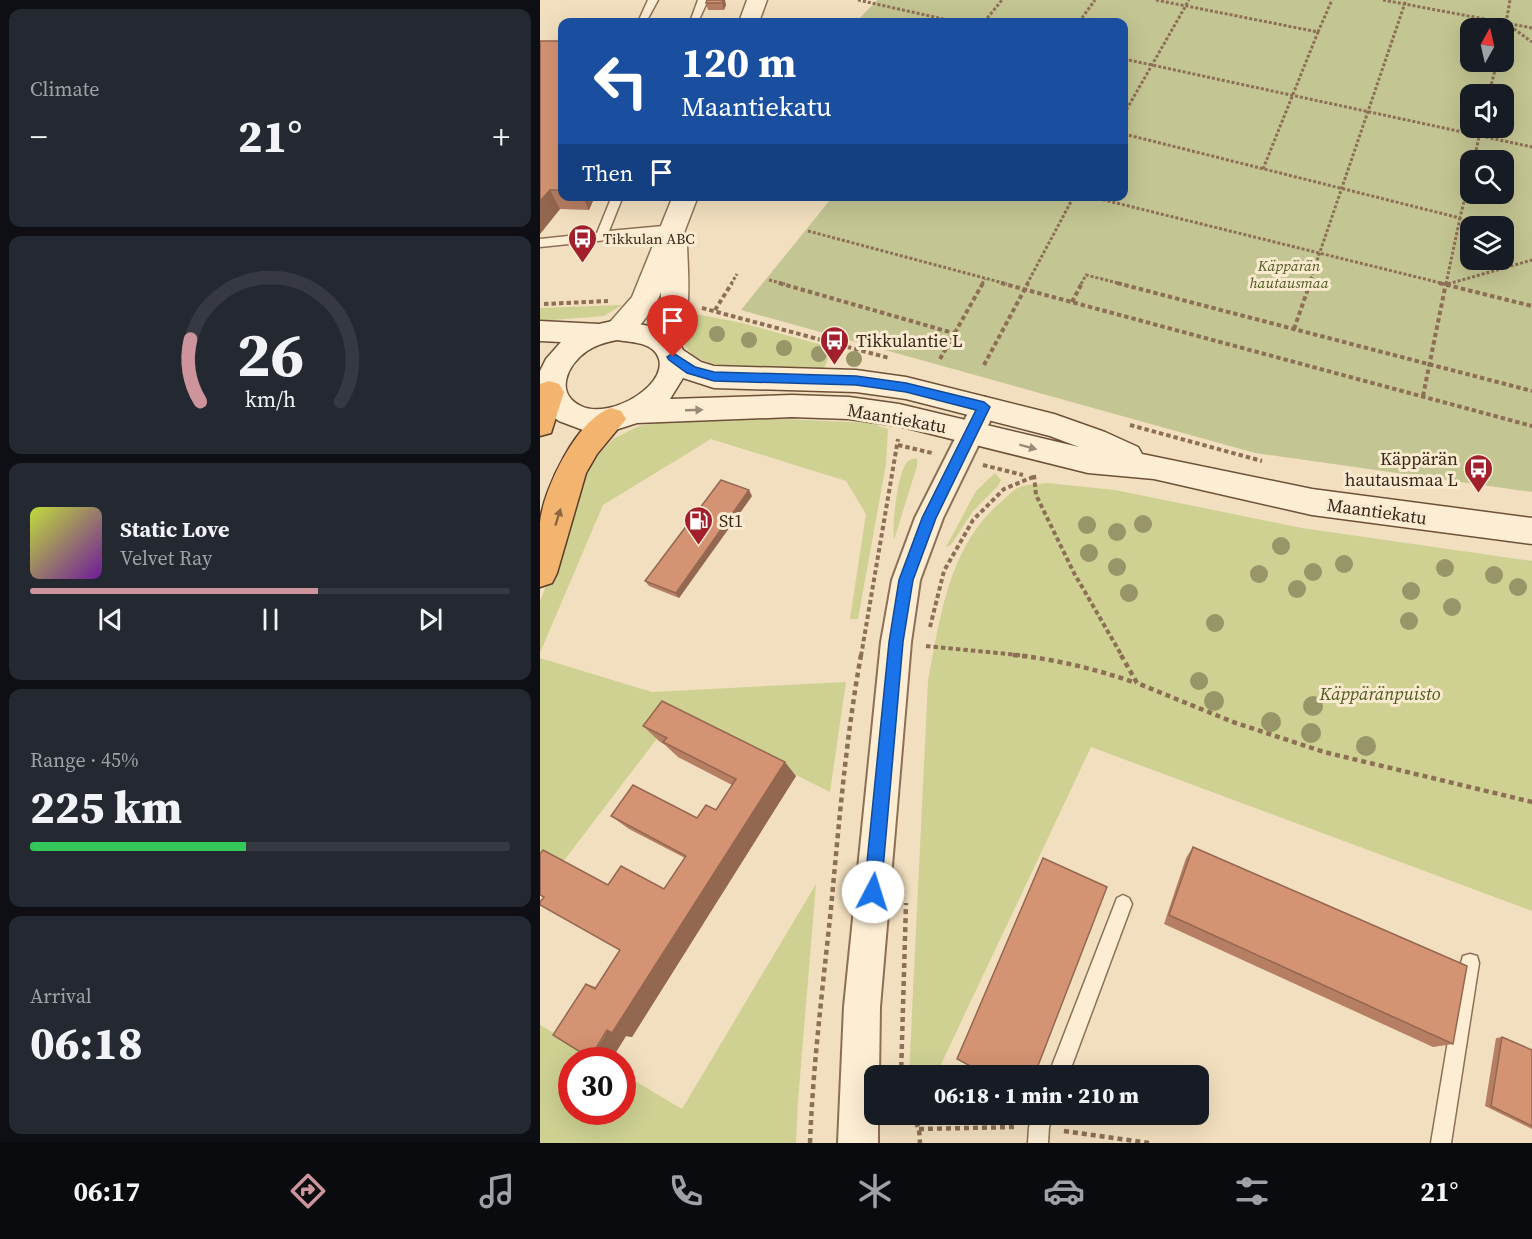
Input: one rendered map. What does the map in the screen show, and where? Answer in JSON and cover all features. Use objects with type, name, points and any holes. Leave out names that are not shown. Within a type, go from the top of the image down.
[{"type":"highway","points":[[540,425],[546,381]]},
{"type":"highway","points":[[540,573],[571,472],[586,446],[623,415]]},
{"type":"main road","points":[[750,18],[757,0]]},
{"type":"main road","points":[[674,229],[675,304],[669,350],[673,371],[667,386],[654,400],[623,415],[589,420],[570,415],[556,405],[546,381],[558,361],[576,345],[608,332],[644,302],[684,201]]},
{"type":"main road","points":[[540,331],[635,330],[652,335],[669,350]]},
{"type":"main road","name":"Maantiekatu","points":[[669,350],[691,370],[714,377],[856,381],[902,401],[978,420],[1088,461],[1154,467],[1312,502],[1532,531]]},
{"type":"main road","name":"Maantiekatu","points":[[623,415],[792,406],[849,408],[902,401]]},
{"type":"street","points":[[858,1143],[862,1007],[895,653],[906,580],[929,518],[978,420]]},
{"type":"lane","points":[[644,18],[653,0]]},
{"type":"lane","points":[[696,18],[703,0]]},
{"type":"lane","points":[[602,234],[616,201]]},
{"type":"lane","points":[[540,243],[572,241],[602,234],[674,229]]},
{"type":"lane","points":[[1062,1065],[1123,904]]},
{"type":"lane","points":[[1441,1143],[1470,963]]},
{"type":"lane","points":[[1038,1143],[1040,1125]]},
{"type":"path","points":[[858,0],[939,18]]},
{"type":"path","points":[[987,18],[1002,0]]},
{"type":"path","points":[[1082,18],[1095,0]]},
{"type":"path","points":[[1156,0],[1318,32]]},
{"type":"path","points":[[1128,107],[1189,0]]},
{"type":"path","points":[[1263,169],[1332,0]]},
{"type":"path","points":[[1383,0],[1405,2],[1482,18]]},
{"type":"path","points":[[1507,18],[1510,0]]},
{"type":"path","points":[[1294,329],[1405,2]]},
{"type":"path","points":[[1514,25],[1532,28]]},
{"type":"path","points":[[1514,29],[1532,42]]},
{"type":"path","points":[[1128,60],[1460,131]]},
{"type":"path","points":[[1128,135],[1460,218],[1423,396]]},
{"type":"path","points":[[1492,138],[1532,147]]},
{"type":"path","points":[[984,364],[1071,201]]},
{"type":"path","points":[[1108,201],[1532,306]]},
{"type":"path","points":[[808,231],[1532,426]]},
{"type":"path","points":[[1446,285],[1532,260]]},
{"type":"path","points":[[715,310],[737,273]]},
{"type":"path","points":[[1072,302],[1086,275],[1532,391]]},
{"type":"path","points":[[940,359],[985,279]]},
{"type":"path","points":[[769,280],[953,333]]},
{"type":"path","points":[[675,304],[715,310],[913,364],[902,401],[898,446],[853,700],[812,1092],[810,1143]]},
{"type":"path","points":[[1128,425],[1270,463]]},
{"type":"path","points":[[925,657],[944,571],[973,520],[1004,489],[1033,477],[1036,495],[1074,573],[1137,683]]},
{"type":"path","points":[[926,646],[1054,659],[1093,668],[1137,683],[1233,722],[1324,752],[1532,802]]},
{"type":"path","points":[[901,1065],[906,901]]},
{"type":"path","points":[[918,1125],[920,1143]]},
{"type":"green space","name":"Käppärän hautausmaa","points":[[877,0],[1532,0],[1532,492],[1255,453],[741,310],[829,201],[1128,201],[1128,18],[860,18]]},
{"type":"green space","points":[[622,305],[604,316],[540,321],[540,308]]},
{"type":"green space","points":[[685,312],[742,323],[833,348],[824,368],[768,370],[723,366],[704,361],[690,352],[682,336]]},
{"type":"green space","points":[[763,418],[870,423],[888,429],[886,464],[858,619],[850,619],[866,514],[846,481],[711,439],[603,505],[540,653],[540,602],[591,463],[613,439],[639,426],[674,420]]},
{"type":"green space","points":[[917,458],[917,466],[894,540],[894,513],[902,472],[906,463]]},
{"type":"green space","points":[[995,473],[1001,480],[998,486],[973,511],[951,545],[946,547],[976,491]]},
{"type":"green space","name":"Käppäränpuisto","points":[[1047,483],[1115,490],[1302,528],[1532,561],[1532,911],[1091,747],[941,1065],[909,1065],[928,681],[937,632],[958,560],[970,539],[984,519],[1002,501],[1013,491],[1026,485]]},
{"type":"green space","points":[[540,658],[652,692],[846,682],[830,792],[675,715],[540,892]]},
{"type":"green space","points":[[816,884],[796,1143],[540,1143],[540,1025],[578,1047],[558,1047],[558,1125],[636,1125],[636,1082],[682,1109]]},
{"type":"building","points":[[707,0],[723,0],[722,3],[706,3]]},
{"type":"building","points":[[540,41],[558,41],[558,190],[550,190],[540,201]]},
{"type":"building","points":[[721,480],[749,490],[676,593],[645,581]]},
{"type":"building","points":[[662,701],[785,762],[612,1033],[607,1030],[597,1047],[572,1047],[553,1035],[586,984],[595,989],[620,950],[540,905],[544,897],[540,895],[540,854],[543,850],[608,885],[621,866],[664,889],[686,856],[611,816],[633,785],[697,818],[706,805],[716,810],[736,779],[663,742],[667,738],[643,726]]},
{"type":"building","points":[[1193,847],[1467,966],[1453,1044],[1169,915]]},
{"type":"building","points":[[1043,858],[1107,887],[1038,1065],[968,1065],[957,1059]]},
{"type":"building","points":[[1502,1037],[1532,1050],[1532,1126],[1491,1106]]},
{"type":"place","name":"Tikkulan ABC","points":[[582,264]]},
{"type":"place","name":"Tikkulantie L","points":[[835,366]]},
{"type":"place","name":"Käppärän hautausmaa L","points":[[1479,494]]},
{"type":"place","name":"St1","points":[[698,546]]},
{"type":"route","points":[[673,357],[691,370],[714,377],[856,381],[906,388],[984,407],[929,518],[906,580],[896,642],[873,892]]}]
